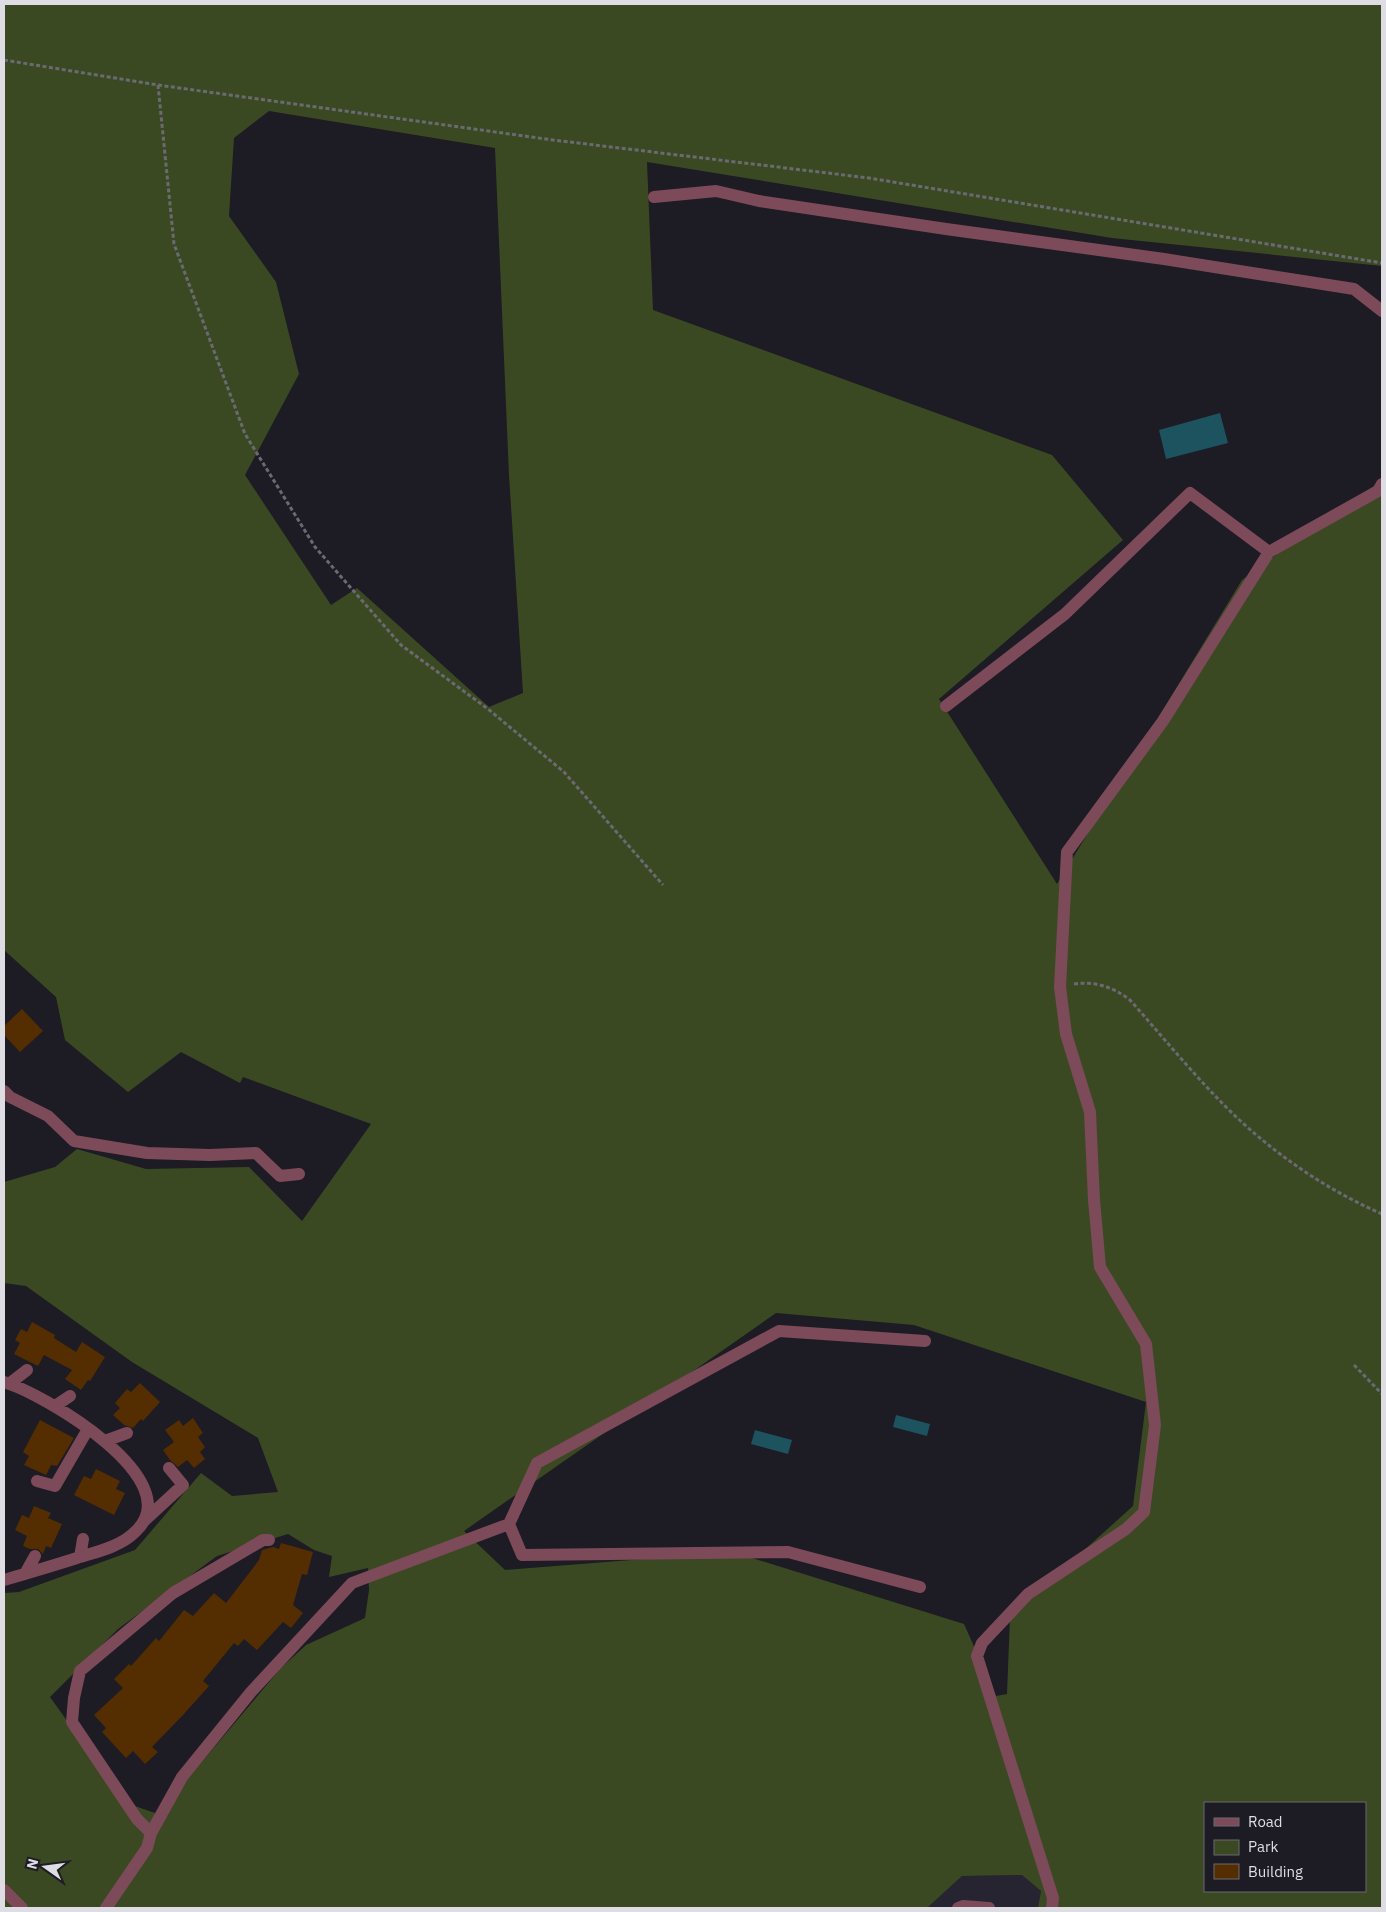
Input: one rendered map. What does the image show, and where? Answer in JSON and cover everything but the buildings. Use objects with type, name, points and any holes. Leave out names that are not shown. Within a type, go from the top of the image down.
[{"type":"street","points":[[654,198],[716,191],[759,201],[946,230],[1164,259],[1354,289],[1382,311]]},
{"type":"street","points":[[1052,1908],[1053,1898],[977,1656],[982,1643],[1028,1594],[1126,1529],[1144,1512],[1155,1425],[1146,1344],[1100,1267],[1094,1200],[1090,1112],[1066,1034],[1060,987],[1067,852],[1163,720],[1270,552],[1378,491],[1382,484]]},
{"type":"street","points":[[946,706],[1065,614],[1190,493],[1270,552]]},
{"type":"street","points":[[4,1091],[10,1097],[48,1116],[74,1140],[147,1153],[210,1155],[256,1153],[280,1176],[299,1174]]},
{"type":"street","points":[[106,1908],[147,1848],[150,1834],[182,1777],[251,1692],[352,1583],[509,1524],[537,1463],[779,1331],[925,1341]]},
{"type":"street","points":[[7,1383],[27,1370]]},
{"type":"street","points":[[7,1383],[19,1387],[55,1406],[105,1441],[129,1463],[145,1492],[148,1510],[145,1520]]},
{"type":"street","points":[[55,1406],[70,1396]]},
{"type":"street","points":[[37,1481],[55,1486],[88,1429]]},
{"type":"street","points":[[105,1441],[127,1433]]},
{"type":"street","points":[[4,1580],[112,1546],[135,1532],[145,1520],[183,1485],[169,1468]]},
{"type":"street","points":[[509,1524],[522,1555],[788,1552],[920,1587]]},
{"type":"street","points":[[80,1557],[83,1539]]},
{"type":"street","points":[[150,1834],[137,1819],[72,1722],[74,1698],[80,1671],[173,1593],[263,1540],[269,1540]]},
{"type":"street","points":[[25,1574],[36,1556]]},
{"type":"street","points":[[4,1890],[22,1908]]},
{"type":"street","points":[[958,1908],[963,1906],[989,1908]]},
{"type":"path","points":[[4,60],[158,85],[553,140],[869,178],[1382,263]]},
{"type":"path","points":[[158,85],[174,244],[245,434],[315,547],[402,645],[488,709],[564,772],[662,885]]},
{"type":"path","points":[[1060,987],[1076,984],[1094,984],[1112,988],[1122,993],[1205,1085],[1251,1130],[1308,1174],[1338,1192],[1382,1214]]},
{"type":"path","points":[[1354,1366],[1382,1394]]},
{"type":"shaded area","points":[[1022,1875],[1041,1891],[1038,1908],[927,1908],[962,1876]]},
{"type":"green space","points":[[4,4],[1382,4],[1382,266],[1112,238],[647,162],[653,310],[1052,455],[1123,540],[939,699],[1057,884],[1242,580],[1349,502],[1382,481],[1382,1908],[1038,1908],[1041,1891],[1022,1875],[962,1876],[927,1908],[4,1908],[4,1593],[19,1592],[135,1550],[201,1473],[232,1496],[278,1492],[258,1438],[132,1362],[26,1286],[4,1283],[4,1182],[55,1167],[77,1149],[146,1169],[249,1167],[302,1221],[371,1124],[243,1077],[240,1083],[181,1052],[128,1092],[65,1040],[56,997],[4,950]],"holes":[[[269,111],[495,148],[509,475],[523,693],[489,707],[357,588],[331,605],[245,475],[299,374],[276,282],[229,216],[234,138]],[[776,1313],[914,1325],[1146,1402],[1133,1506],[1010,1617],[1007,1694],[996,1696],[964,1624],[733,1552],[505,1570],[464,1531]],[[288,1534],[314,1550],[332,1556],[329,1577],[368,1568],[369,1590],[365,1618],[306,1645],[281,1668],[158,1814],[126,1803],[50,1697],[118,1629],[217,1556]]]},
{"type":"water","points":[[1220,413],[1228,443],[1166,459],[1159,430]]},
{"type":"water","points":[[896,1415],[930,1424],[927,1436],[893,1427]]},
{"type":"water","points":[[755,1430],[792,1440],[788,1454],[751,1444]]}]
